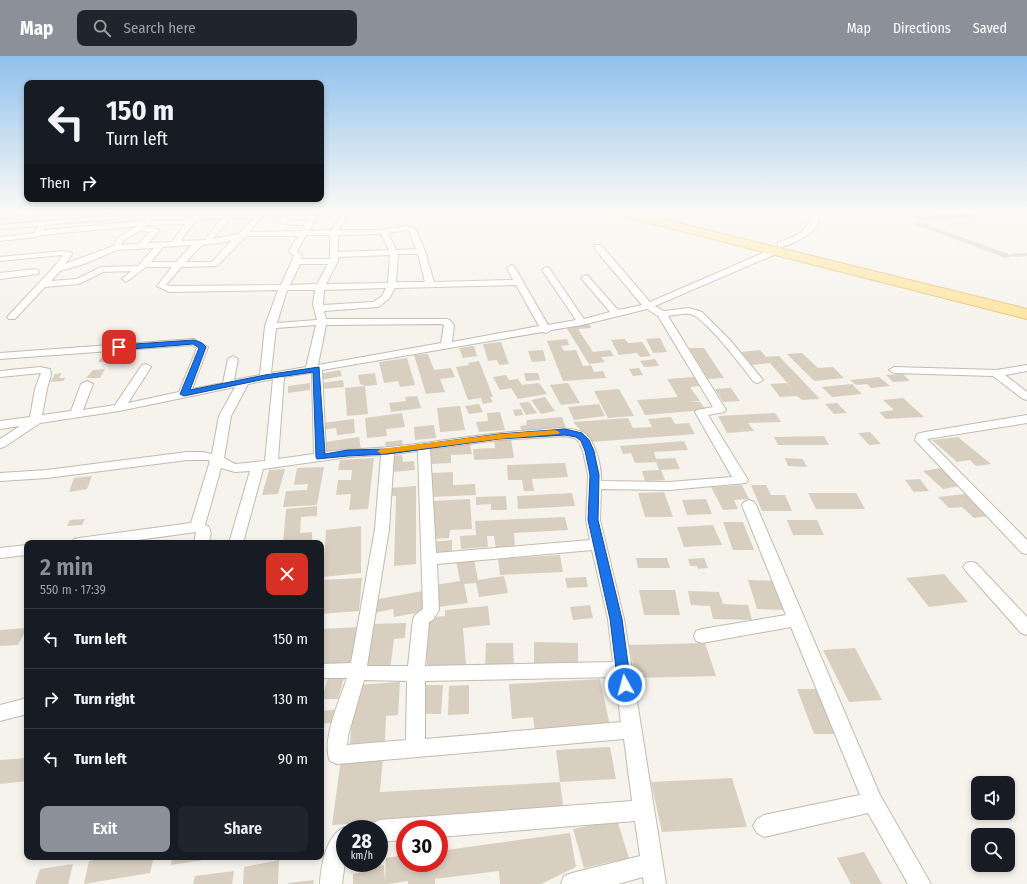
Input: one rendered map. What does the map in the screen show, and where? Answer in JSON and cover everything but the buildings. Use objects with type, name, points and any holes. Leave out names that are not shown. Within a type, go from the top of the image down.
[{"type":"main road","points":[[788,251],[1027,314]]},
{"type":"main road","points":[[790,251],[1027,304]]},
{"type":"street","points":[[4,260],[15,251]]},
{"type":"street","points":[[57,269],[81,262],[109,251]]},
{"type":"street","points":[[126,279],[143,266],[156,251]]},
{"type":"street","points":[[194,251],[178,265],[161,286],[169,289],[320,287],[354,296],[375,305],[386,297],[392,284],[394,253]]},
{"type":"street","points":[[44,284],[79,281],[102,270],[143,266],[214,264],[228,251]]},
{"type":"street","points":[[265,377],[270,326],[283,288],[297,262],[298,256],[293,252],[294,251]]},
{"type":"street","points":[[320,457],[314,370],[322,322],[318,294],[334,258],[334,251]]},
{"type":"street","points":[[297,262],[421,251],[430,284]]},
{"type":"street","points":[[594,485],[669,486],[740,480],[701,412],[720,410],[662,314],[648,306],[601,251]]},
{"type":"street","points":[[0,425],[119,408],[265,377],[546,330],[582,322],[648,306],[772,251]]},
{"type":"street","points":[[4,260],[63,253],[68,254],[44,284],[12,317]]},
{"type":"street","points":[[511,268],[546,330]]},
{"type":"street","points":[[546,270],[582,322]]},
{"type":"street","points":[[0,276],[35,272]]},
{"type":"street","points":[[0,287],[13,275]]},
{"type":"street","points":[[585,278],[616,314]]},
{"type":"street","points":[[319,308],[392,284],[519,282]]},
{"type":"street","points":[[662,314],[693,311],[700,314],[728,343],[758,380]]},
{"type":"street","points":[[270,326],[322,322],[441,321],[447,322],[449,325],[446,346]]},
{"type":"street","points":[[0,356],[194,342],[203,347],[184,394]]},
{"type":"street","points":[[184,394],[205,344]]},
{"type":"street","points":[[0,444],[35,421],[41,388],[46,371],[57,351]]},
{"type":"street","points":[[228,385],[233,359]]},
{"type":"street","points":[[119,408],[146,367]]},
{"type":"street","points":[[894,370],[996,373],[1027,368]]},
{"type":"street","points":[[0,374],[46,371]]},
{"type":"street","points":[[996,373],[1027,397]]},
{"type":"street","points":[[271,463],[279,375]]},
{"type":"street","points":[[197,527],[217,460],[225,416],[244,381]]},
{"type":"street","points":[[75,415],[87,384]]},
{"type":"street","points":[[1027,419],[925,436],[921,437],[921,440],[1027,549]]},
{"type":"street","points":[[0,477],[47,474],[171,457],[201,455],[217,460],[226,467],[248,467],[348,453],[388,451],[499,436],[565,432],[579,435],[585,440],[595,475],[593,520],[616,619],[622,669],[655,884]]},
{"type":"street","points":[[415,748],[416,673],[421,619],[427,616],[431,610],[424,446]]},
{"type":"street","points":[[388,451],[382,529],[357,671],[338,736],[337,755],[632,730]]},
{"type":"street","points":[[237,540],[257,470],[248,467]]},
{"type":"street","points":[[749,505],[873,802],[920,884]]},
{"type":"street","points":[[101,540],[197,527],[203,529],[204,535],[202,540]]},
{"type":"street","points":[[429,559],[598,544]]},
{"type":"street","points":[[0,553],[24,550]]},
{"type":"street","points":[[971,567],[1027,628]]},
{"type":"street","points":[[702,636],[796,620]]},
{"type":"street","points":[[324,671],[458,674],[622,669]]},
{"type":"street","points":[[0,713],[24,707]]},
{"type":"street","points":[[764,826],[873,802]]},
{"type":"street","points":[[448,826],[644,810]]},
{"type":"street","points":[[331,884],[332,865],[336,854]]},
{"type":"street","points":[[572,884],[639,868],[652,862]]},
{"type":"slow traffic","points":[[381,451],[499,436],[555,433]]},
{"type":"route","points":[[119,347],[194,342],[199,344],[203,347],[184,394],[265,377],[317,369],[320,457],[348,453],[388,451],[499,436],[565,432],[579,435],[585,440],[595,475],[593,520],[616,619],[625,685]]}]
